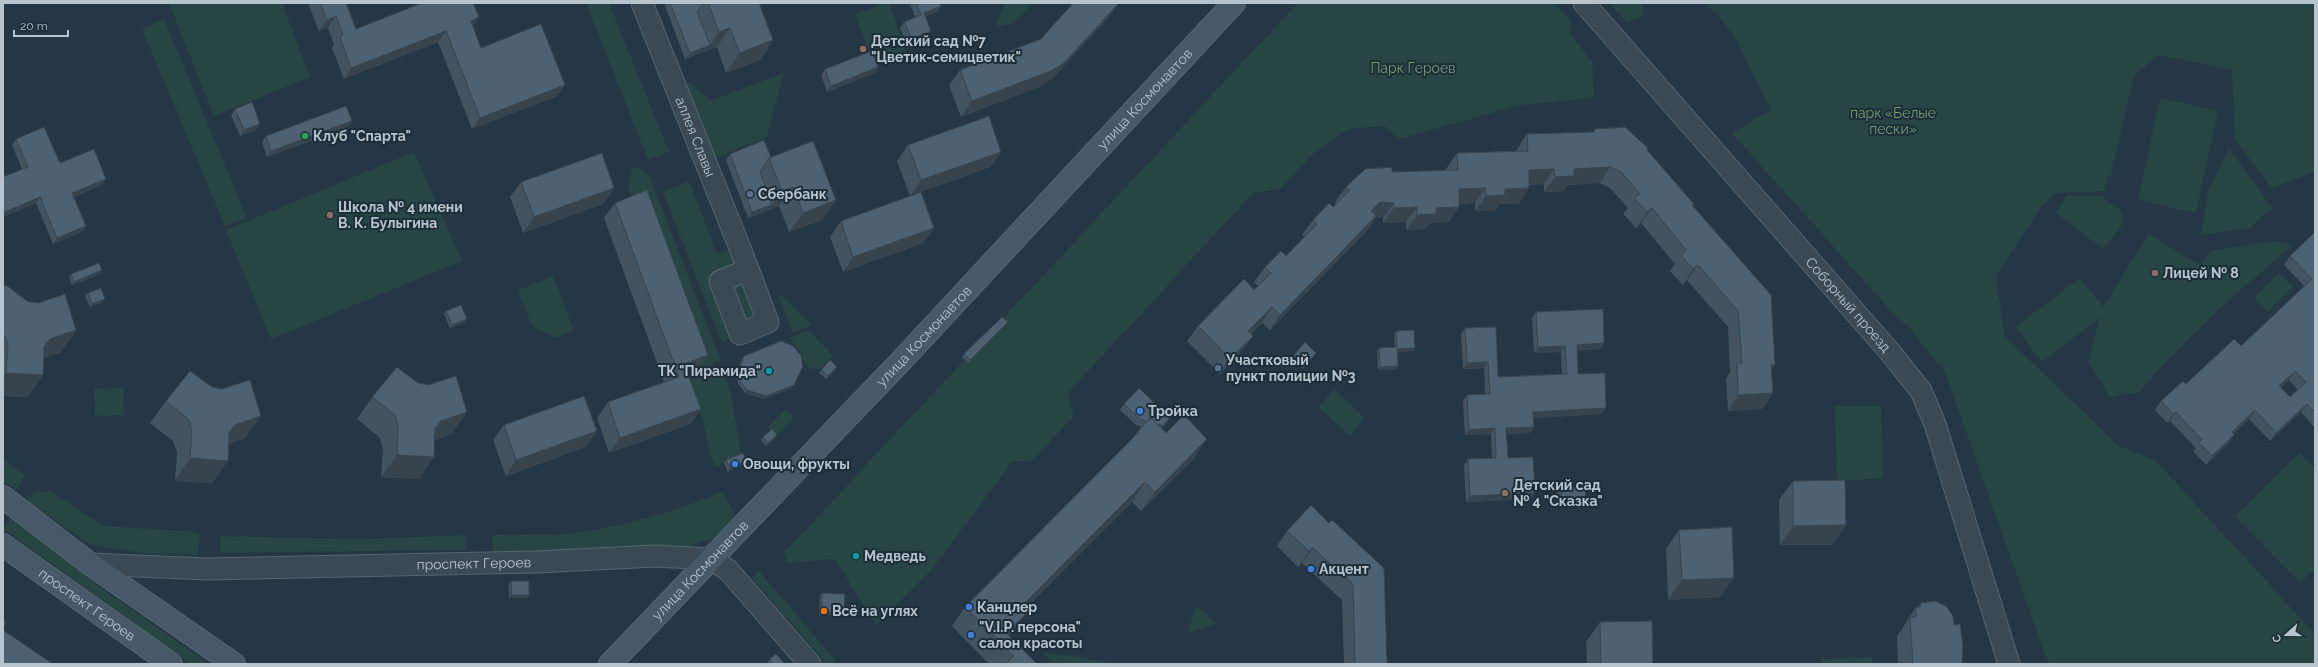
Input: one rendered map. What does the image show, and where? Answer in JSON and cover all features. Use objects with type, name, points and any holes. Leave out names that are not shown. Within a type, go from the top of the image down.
[{"type":"street","name":"аллея Славы","points":[[642,3],[748,270]]},
{"type":"street","name":"улица Космонавтов","points":[[610,664],[906,356],[1234,3]]},
{"type":"street","name":"Соборный проезд","points":[[1584,3],[1855,311],[1921,391],[1935,424],[2009,664]]},
{"type":"street","points":[[3,497],[90,564],[234,664]]},
{"type":"street","name":"проспект Героев","points":[[3,545],[171,664]]},
{"type":"street","name":"проспект Героев","points":[[90,564],[208,569],[537,562],[656,556],[710,559],[728,570],[810,664]]},
{"type":"green space","points":[[169,3],[282,3],[310,77],[214,116]]},
{"type":"green space","points":[[586,3],[609,3],[669,152],[648,160]]},
{"type":"green space","points":[[885,3],[889,3],[906,50],[873,63],[855,14]]},
{"type":"green space","points":[[1005,3],[1034,3],[1012,24],[996,26]]},
{"type":"green space","name":"Парк Героев","points":[[1298,3],[1555,3],[1571,22],[1570,34],[1592,62],[1594,98],[1521,105],[1399,139],[1385,126],[1348,129],[1314,153],[1280,189],[1253,193],[1068,393],[1074,416],[1032,461],[1012,462],[933,568],[876,625],[835,559],[788,563],[784,553]]},
{"type":"green space","points":[[1610,3],[1645,3],[1643,6],[1644,15],[1627,23]]},
{"type":"green space","name":"парк «Белые пески»","points":[[1707,3],[2315,3],[2315,172],[2271,188],[2235,139],[2232,70],[2158,55],[2134,76],[2111,175],[2108,176],[2105,191],[2057,193],[2043,204],[1996,276],[2005,337],[2119,446],[2155,460],[2315,634],[2315,664],[2050,664],[2045,655],[1945,372],[1907,325],[1898,319],[1732,133],[1771,110],[1734,35]]},
{"type":"green space","points":[[164,19],[247,218],[225,226],[142,29]]},
{"type":"green space","points":[[784,73],[767,137],[714,158],[684,82],[687,81],[712,100]]},
{"type":"green space","points":[[2160,98],[2218,111],[2196,213],[2138,200]]},
{"type":"green space","points":[[2229,148],[2273,209],[2262,215],[2250,228],[2201,235],[2208,192]]},
{"type":"green space","points":[[414,152],[462,261],[271,339],[226,230]]},
{"type":"green space","points":[[632,168],[642,169],[649,175],[721,361],[700,369],[637,200],[633,201],[628,188]]},
{"type":"green space","points":[[689,181],[717,254],[736,247],[745,268],[715,280],[730,334],[726,341],[722,343],[663,192]]},
{"type":"green space","points":[[2067,195],[2102,196],[2122,212],[2122,225],[2103,249],[2056,213]]},
{"type":"green space","points":[[2149,234],[2201,266],[2210,251],[2274,241],[2292,245],[2193,334],[2140,392],[2110,397],[2088,361],[2100,317],[2042,362],[2015,327],[2080,278],[2103,307]]},
{"type":"green space","points":[[2279,273],[2293,287],[2268,312],[2254,298]]},
{"type":"green space","points":[[553,276],[574,331],[555,338],[532,326],[518,290]]},
{"type":"green space","points":[[742,282],[759,313],[747,323],[736,298],[735,292],[737,283]]},
{"type":"green space","points":[[782,296],[812,325],[793,333],[779,297]]},
{"type":"green space","points":[[808,330],[833,356],[818,370],[806,365],[799,350],[789,338]]},
{"type":"green space","points":[[721,367],[731,393],[741,454],[716,467],[710,454],[703,420],[687,380]]},
{"type":"green space","points":[[123,388],[124,415],[95,416],[94,389]]},
{"type":"green space","points":[[1334,389],[1364,417],[1350,436],[1319,407]]},
{"type":"green space","points":[[1835,406],[1881,406],[1883,478],[1837,481]]},
{"type":"green space","points":[[786,409],[794,418],[776,436],[768,427]]},
{"type":"green space","points":[[2300,453],[2315,469],[2315,569],[2300,583],[2235,516]]},
{"type":"green space","points":[[3,459],[25,475],[16,490],[3,481]]},
{"type":"green space","points":[[51,491],[103,526],[189,531],[200,535],[198,555],[143,553],[91,545],[26,500],[36,492]]},
{"type":"green space","points":[[722,492],[739,522],[715,537],[691,545],[672,550],[493,557],[492,535],[570,534],[599,529],[653,516]]},
{"type":"green space","points":[[11,518],[108,593],[209,664],[191,664],[4,529]]},
{"type":"green space","points":[[466,535],[466,550],[221,553],[220,536],[358,539]]},
{"type":"green space","points":[[759,571],[836,661],[827,664],[752,578]]},
{"type":"green space","points":[[1196,606],[1217,623],[1187,634]]},
{"type":"green space","points":[[1042,652],[1107,662],[1116,664],[1054,664]]},
{"type":"green space","points":[[1872,657],[1872,664],[1821,664],[1821,659]]},
{"type":"building","points":[[320,3],[346,3],[356,29],[422,3],[473,3],[479,17],[471,21],[481,48],[541,24],[565,85],[480,118],[446,31],[351,68],[340,37],[343,35],[336,16],[327,20]]},
{"type":"building","points":[[670,3],[704,3],[697,12],[710,45],[690,53]]},
{"type":"building","points":[[708,3],[759,3],[773,40],[740,53],[730,28],[719,32]]},
{"type":"building","points":[[916,3],[939,3],[941,6],[924,13],[931,31],[912,39],[904,22],[921,15]]},
{"type":"building","points":[[1073,3],[1119,3],[1064,63],[1051,71],[972,101],[960,70],[1041,39]]},
{"type":"building","points":[[872,51],[878,67],[831,86],[825,69]]},
{"type":"building","points":[[252,102],[260,124],[244,130],[235,109]]},
{"type":"building","points":[[346,106],[352,121],[271,151],[266,136]]},
{"type":"building","points":[[989,116],[1001,152],[921,180],[908,145]]},
{"type":"building","points":[[44,127],[60,163],[94,149],[106,179],[72,193],[86,226],[57,238],[40,197],[5,212],[3,208],[3,177],[28,167],[16,139]]},
{"type":"building","points":[[1625,127],[1648,148],[1647,150],[1694,204],[1692,205],[1771,295],[1775,365],[1771,365],[1773,393],[1738,395],[1737,363],[1742,363],[1738,311],[1698,265],[1693,269],[1681,255],[1686,250],[1652,208],[1647,212],[1634,198],[1640,194],[1621,172],[1610,167],[1574,169],[1574,176],[1555,177],[1554,169],[1529,170],[1529,188],[1505,189],[1505,195],[1486,196],[1486,188],[1459,189],[1459,207],[1436,208],[1436,214],[1417,215],[1417,207],[1394,208],[1394,203],[1380,202],[1371,211],[1376,216],[1280,315],[1272,307],[1248,331],[1253,336],[1230,359],[1198,326],[1244,279],[1254,290],[1271,273],[1265,267],[1281,251],[1286,256],[1317,224],[1313,220],[1329,203],[1333,207],[1350,190],[1346,187],[1365,169],[1392,167],[1392,172],[1458,170],[1457,153],[1528,151],[1527,134],[1594,132],[1595,129]]},
{"type":"building","name":"Сбербанк","points":[[764,140],[771,157],[760,172],[772,205],[752,212],[730,154]]},
{"type":"building","points":[[813,141],[836,200],[803,213],[793,187],[782,191],[769,158]]},
{"type":"building","points":[[602,153],[614,188],[534,217],[521,182]]},
{"type":"building","points":[[647,190],[708,355],[684,364],[701,409],[620,438],[608,402],[679,377],[615,203]]},
{"type":"building","points":[[921,192],[934,228],[853,257],[841,221]]},
{"type":"building","points":[[2315,232],[2315,412],[2307,404],[2276,433],[2255,410],[2232,432],[2234,435],[2212,456],[2199,443],[2202,440],[2176,412],[2173,414],[2161,401],[2183,381],[2186,384],[2234,339],[2241,346],[2312,279],[2290,256]],"holes":[[[2295,371],[2306,382],[2290,397],[2279,386]]]},
{"type":"building","points":[[99,263],[102,270],[74,282],[71,274]]},
{"type":"building","points":[[6,285],[27,301],[38,303],[65,294],[76,330],[50,339],[44,347],[43,375],[6,373],[8,344],[3,333],[3,288]]},
{"type":"building","points":[[101,288],[105,299],[92,304],[88,293]]},
{"type":"building","points":[[461,305],[467,319],[452,325],[446,311]]},
{"type":"building","points":[[1603,309],[1604,343],[1577,345],[1578,374],[1605,373],[1606,408],[1533,412],[1534,427],[1506,428],[1508,458],[1533,457],[1535,493],[1470,496],[1468,459],[1496,458],[1495,428],[1469,430],[1467,395],[1490,394],[1488,362],[1467,363],[1465,328],[1496,327],[1498,377],[1567,374],[1565,346],[1538,347],[1536,312]]},
{"type":"building","points":[[1002,317],[1008,322],[970,360],[964,354]]},
{"type":"building","points":[[1414,330],[1415,348],[1397,349],[1398,366],[1380,367],[1379,348],[1397,347],[1396,331]]},
{"type":"building","name":"ТК \"Пирамида\"","points":[[781,341],[793,346],[801,355],[803,366],[794,385],[766,396],[747,390],[740,381],[739,370],[744,356]]},
{"type":"building","points":[[1305,342],[1316,353],[1305,366],[1294,355]]},
{"type":"building","points":[[830,360],[837,367],[828,376],[821,370]]},
{"type":"building","points":[[397,367],[418,383],[428,385],[456,376],[467,412],[441,421],[435,429],[434,457],[397,455],[398,426],[395,415],[372,397]]},
{"type":"building","points":[[190,371],[212,387],[222,389],[250,380],[261,416],[235,425],[229,433],[228,461],[190,458],[192,430],[188,419],[166,401]]},
{"type":"building","points":[[1139,388],[1170,418],[1162,426],[1160,424],[1159,426],[1151,418],[1146,422],[1143,419],[1141,420],[1124,404]]},
{"type":"building","points":[[584,396],[597,431],[516,460],[504,425]]},
{"type":"building","points":[[1184,415],[1207,439],[1155,492],[1145,482],[1019,609],[1025,615],[1006,633],[1037,664],[1006,664],[1014,656],[965,607],[1139,432],[1138,431],[1151,418],[1166,433]]},
{"type":"building","points":[[772,429],[777,435],[768,443],[763,437]]},
{"type":"building","points":[[743,453],[747,461],[730,468],[726,460]]},
{"type":"building","points":[[1845,480],[1846,525],[1793,526],[1793,481]]},
{"type":"building","points":[[1585,486],[1586,501],[1562,502],[1561,487]]},
{"type":"building","points":[[1311,505],[1329,523],[1332,520],[1384,568],[1387,664],[1355,664],[1353,584],[1313,548],[1309,551],[1287,531]]},
{"type":"building","points":[[1732,527],[1734,578],[1682,580],[1679,530]]},
{"type":"building","points":[[512,581],[529,581],[529,595],[511,595]]},
{"type":"building","points":[[822,593],[845,594],[844,612],[821,612]]},
{"type":"building","points":[[1935,601],[1946,606],[1953,616],[1954,625],[1960,624],[1963,646],[1962,663],[1913,664],[1910,617],[1916,617],[1916,607],[1920,607],[1921,603]]},
{"type":"building","points":[[1652,621],[1653,664],[1601,664],[1600,622]]},
{"type":"building","points":[[3,630],[53,664],[3,664]]},
{"type":"building","points":[[776,654],[785,664],[773,664],[769,660]]},
{"type":"place","name":"Детский сад №7 \"Цветик-семицветик\"","points":[[863,49]]},
{"type":"place","name":"Клуб \"Спарта\"","points":[[305,136]]},
{"type":"place","name":"Сбербанк","points":[[750,194]]},
{"type":"place","name":"Школа № 4 имени В. К. Булыгина","points":[[330,215]]},
{"type":"place","name":"Лицей № 8","points":[[2155,273]]},
{"type":"place","name":"Участковый пункт полиции №3","points":[[1218,368]]},
{"type":"place","name":"ТК \"Пирамида\"","points":[[769,371]]},
{"type":"place","name":"Тройка","points":[[1140,411]]},
{"type":"place","name":"Овощи, фрукты","points":[[735,464]]},
{"type":"place","name":"Детский сад № 4 \"Сказка\"","points":[[1505,493]]},
{"type":"place","name":"Медведь","points":[[856,556]]},
{"type":"place","name":"Акцент","points":[[1311,569]]},
{"type":"place","name":"Канцлер","points":[[969,607]]},
{"type":"place","name":"Всё на углях","points":[[824,611]]},
{"type":"place","name":"\"V.I.P. персона\" cалон красоты","points":[[971,635]]}]
